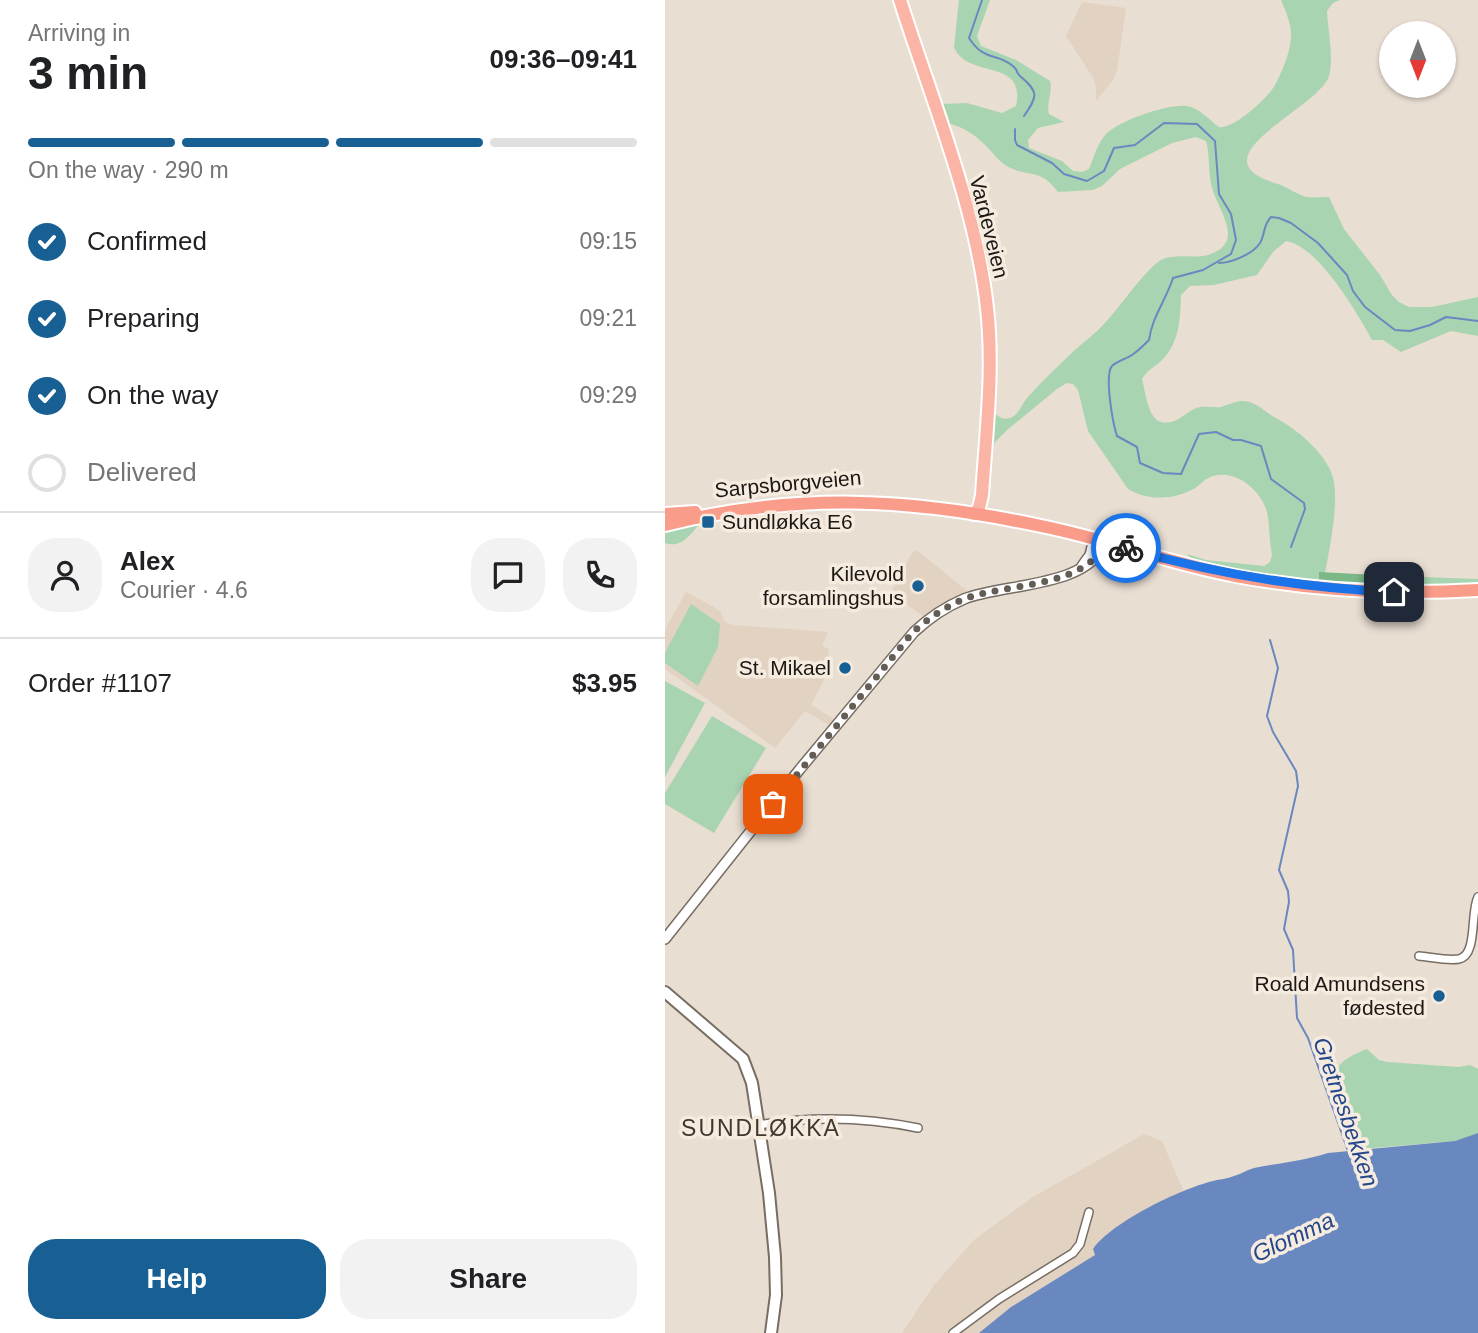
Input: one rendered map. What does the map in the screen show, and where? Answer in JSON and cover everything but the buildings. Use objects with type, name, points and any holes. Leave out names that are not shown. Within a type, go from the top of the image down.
[{"type":"highway","name":"Sarpsborgveien","points":[[665,516],[782,499],[842,496],[905,498],[975,510],[1038,525],[1196,568],[1312,587],[1394,592],[1478,590]]},
{"type":"highway","name":"Sarpsborgveien","points":[[665,525],[742,509],[816,502],[891,502],[975,510]]},
{"type":"main road","name":"Vardeveien","points":[[900,0],[968,213],[982,269],[991,349],[983,472],[975,510]]},
{"type":"main road","points":[[665,992],[743,1059],[752,1083],[769,1193],[775,1257],[776,1295],[771,1333]]},
{"type":"street","points":[[665,939],[820,744],[913,632],[927,619],[964,600],[1076,573],[1100,541]]},
{"type":"street","points":[[1419,956],[1457,960],[1464,957],[1471,947],[1474,905],[1478,897]]},
{"type":"street","points":[[758,1125],[821,1118],[896,1123],[918,1128]]},
{"type":"street","points":[[954,1333],[999,1299],[1073,1253],[1080,1244],[1089,1212]]},
{"type":"shaded area","points":[[1082,2],[1126,8],[1117,71],[1096,101],[1096,86],[1092,76],[1066,36]]},
{"type":"shaded area","points":[[917,550],[967,591],[964,600],[927,619],[891,593],[912,553]]},
{"type":"shaded area","points":[[686,592],[720,611],[725,622],[734,625],[828,632],[822,646],[829,649],[824,680],[811,705],[839,722],[834,728],[805,711],[775,748],[665,669],[665,630]]},
{"type":"shaded area","points":[[1144,1134],[1162,1141],[1184,1192],[1159,1202],[1096,1244],[1096,1255],[1011,1307],[979,1333],[902,1333],[934,1285],[975,1239],[1033,1197]]},
{"type":"green space","points":[[959,0],[990,0],[977,36],[981,46],[1016,60],[1050,81],[1049,114],[1064,122],[1038,128],[1028,140],[1029,148],[1062,161],[1073,171],[1082,172],[1089,169],[1106,134],[1144,114],[1168,107],[1187,106],[1200,112],[1219,127],[1233,124],[1271,91],[1285,62],[1291,33],[1281,0],[1340,0],[1333,3],[1327,11],[1331,52],[1329,76],[1320,89],[1252,147],[1247,161],[1254,173],[1300,195],[1329,197],[1344,229],[1399,302],[1409,307],[1432,307],[1478,297],[1478,336],[1451,331],[1401,352],[1383,340],[1372,340],[1347,298],[1323,267],[1311,255],[1286,241],[1273,252],[1257,275],[1214,285],[1190,286],[1181,295],[1176,338],[1168,353],[1142,379],[1150,410],[1161,422],[1175,421],[1197,408],[1221,407],[1246,401],[1259,406],[1292,428],[1319,453],[1331,472],[1335,504],[1325,573],[1319,573],[1319,582],[1196,563],[1187,554],[1206,560],[1264,566],[1270,562],[1272,555],[1268,517],[1259,496],[1239,479],[1222,475],[1210,477],[1187,492],[1170,497],[1144,496],[1128,489],[1088,431],[1078,390],[1073,384],[1067,383],[1057,389],[1006,431],[995,442],[989,459],[996,414],[1006,419],[1015,415],[1045,379],[1104,324],[1155,264],[1172,257],[1208,255],[1220,249],[1226,242],[1228,233],[1211,183],[1206,141],[1196,137],[1172,143],[1120,169],[1102,186],[1093,190],[1058,192],[1045,179],[1005,165],[975,136],[958,126],[946,123],[941,104],[967,103],[1002,113],[1016,106],[1017,91],[1013,81],[1005,75],[971,63],[961,57],[954,47]]},
{"type":"green space","points":[[702,521],[682,542],[665,543],[665,531]]},
{"type":"green space","points":[[1319,572],[1396,576],[1396,586],[1319,582]]},
{"type":"green space","points":[[1396,576],[1478,579],[1478,585],[1396,586]]},
{"type":"green space","points":[[691,604],[720,624],[718,647],[698,686],[665,663],[665,653]]},
{"type":"green space","points":[[665,681],[705,703],[665,777]]},
{"type":"green space","points":[[712,716],[766,748],[714,833],[665,804],[665,793]]},
{"type":"green space","points":[[1367,1049],[1379,1060],[1387,1062],[1459,1067],[1470,1065],[1478,1069],[1478,1133],[1455,1141],[1361,1149],[1345,1131],[1330,1092],[1339,1065]]},
{"type":"water","name":"Glomma","points":[[1478,1133],[1478,1333],[979,1333],[1011,1307],[1095,1255],[1093,1249],[1115,1228],[1183,1191],[1254,1168],[1328,1153],[1455,1141]]},
{"type":"waterway","name":"Gretnesbekken","points":[[982,0],[969,38],[981,51],[1008,62],[1031,86],[1034,99],[1024,116]]},
{"type":"waterway","name":"Gretnesbekken","points":[[1015,129],[1017,145],[1052,163],[1064,174],[1087,181],[1104,171],[1114,148],[1135,145],[1164,123],[1197,124],[1215,141],[1219,194],[1231,214],[1236,240],[1231,254],[1203,270],[1173,278],[1149,340],[1132,355],[1112,366],[1109,389],[1113,421],[1117,436],[1137,447],[1140,463],[1163,473],[1181,474],[1199,434],[1216,432],[1233,440],[1261,446],[1271,479],[1304,503],[1305,509],[1291,547]]},
{"type":"waterway","points":[[1219,263],[1235,260],[1252,251],[1260,243],[1268,220],[1271,217],[1279,218],[1291,223],[1318,243],[1347,275],[1353,291],[1365,307],[1395,330],[1410,331],[1446,317],[1478,321]]},
{"type":"waterway","name":"Gretnesbekken","points":[[1270,640],[1278,668],[1267,716],[1273,732],[1296,771],[1298,786],[1279,870],[1288,891],[1289,902],[1284,929],[1293,950],[1297,1018],[1308,1038],[1348,1151]]},
{"type":"way so far","points":[[773,804],[913,632],[927,619],[964,600],[992,591],[1076,573],[1096,558],[1105,542],[1126,548]]},
{"type":"place","name":"Sundløkka E6","points":[[708,522]]},
{"type":"place","name":"Kilevold forsamlingshus","points":[[918,586]]},
{"type":"place","name":"St. Mikael","points":[[845,668]]},
{"type":"place","name":"Roald Amundsens fødested","points":[[1439,996]]},
{"type":"district","name":"SUNDLØKKA","points":[[761,1128]]},
{"type":"route","points":[[1126,548],[1235,576],[1312,587],[1394,592]]}]
